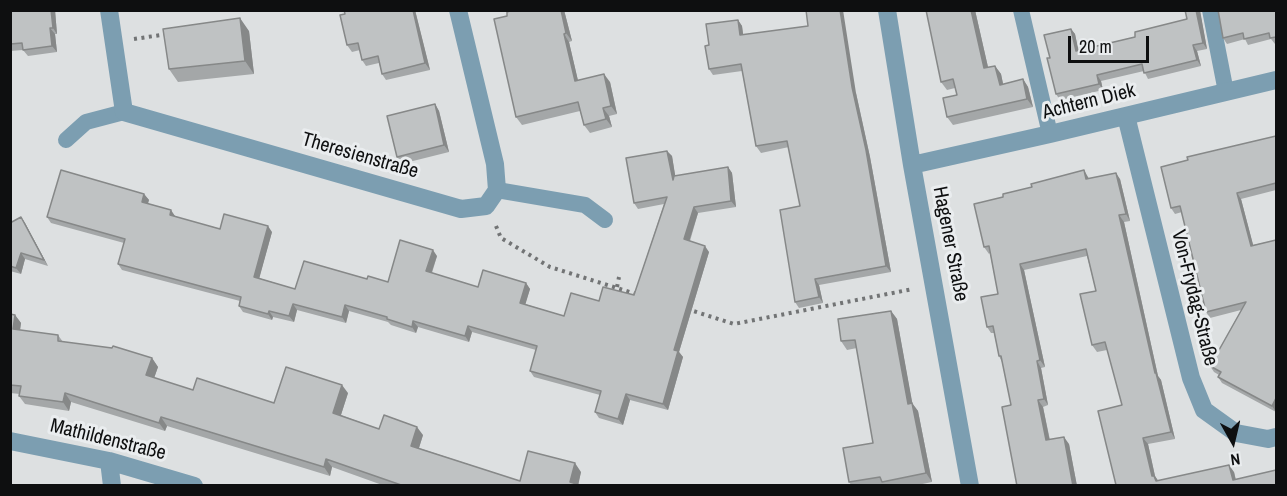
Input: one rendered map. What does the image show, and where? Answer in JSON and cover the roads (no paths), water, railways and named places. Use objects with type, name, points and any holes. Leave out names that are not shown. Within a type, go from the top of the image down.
[{"type":"street","points":[[109,10],[124,112]]},
{"type":"street","points":[[458,10],[495,164],[497,190]]},
{"type":"street","name":"Hagener Straße","points":[[887,10],[912,165],[970,486]]},
{"type":"street","name":"Achtern Diek","points":[[912,165],[1276,80]]},
{"type":"street","name":"Theresienstraße","points":[[124,112],[461,209],[486,207],[497,190]]},
{"type":"street","name":"Von-Frydag-Straße","points":[[1126,116],[1191,378],[1204,410],[1236,433],[1268,439],[1276,437]]},
{"type":"street","name":"Mathildenstraße","points":[[10,441],[109,461],[194,486]]},
{"type":"street","points":[[109,461],[112,486]]},
{"type":"lane","points":[[1021,10],[1050,134]]},
{"type":"lane","points":[[1210,10],[1226,92]]},
{"type":"lane","points":[[66,140],[86,122],[124,112]]},
{"type":"lane","points":[[497,190],[585,205],[604,220]]}]
